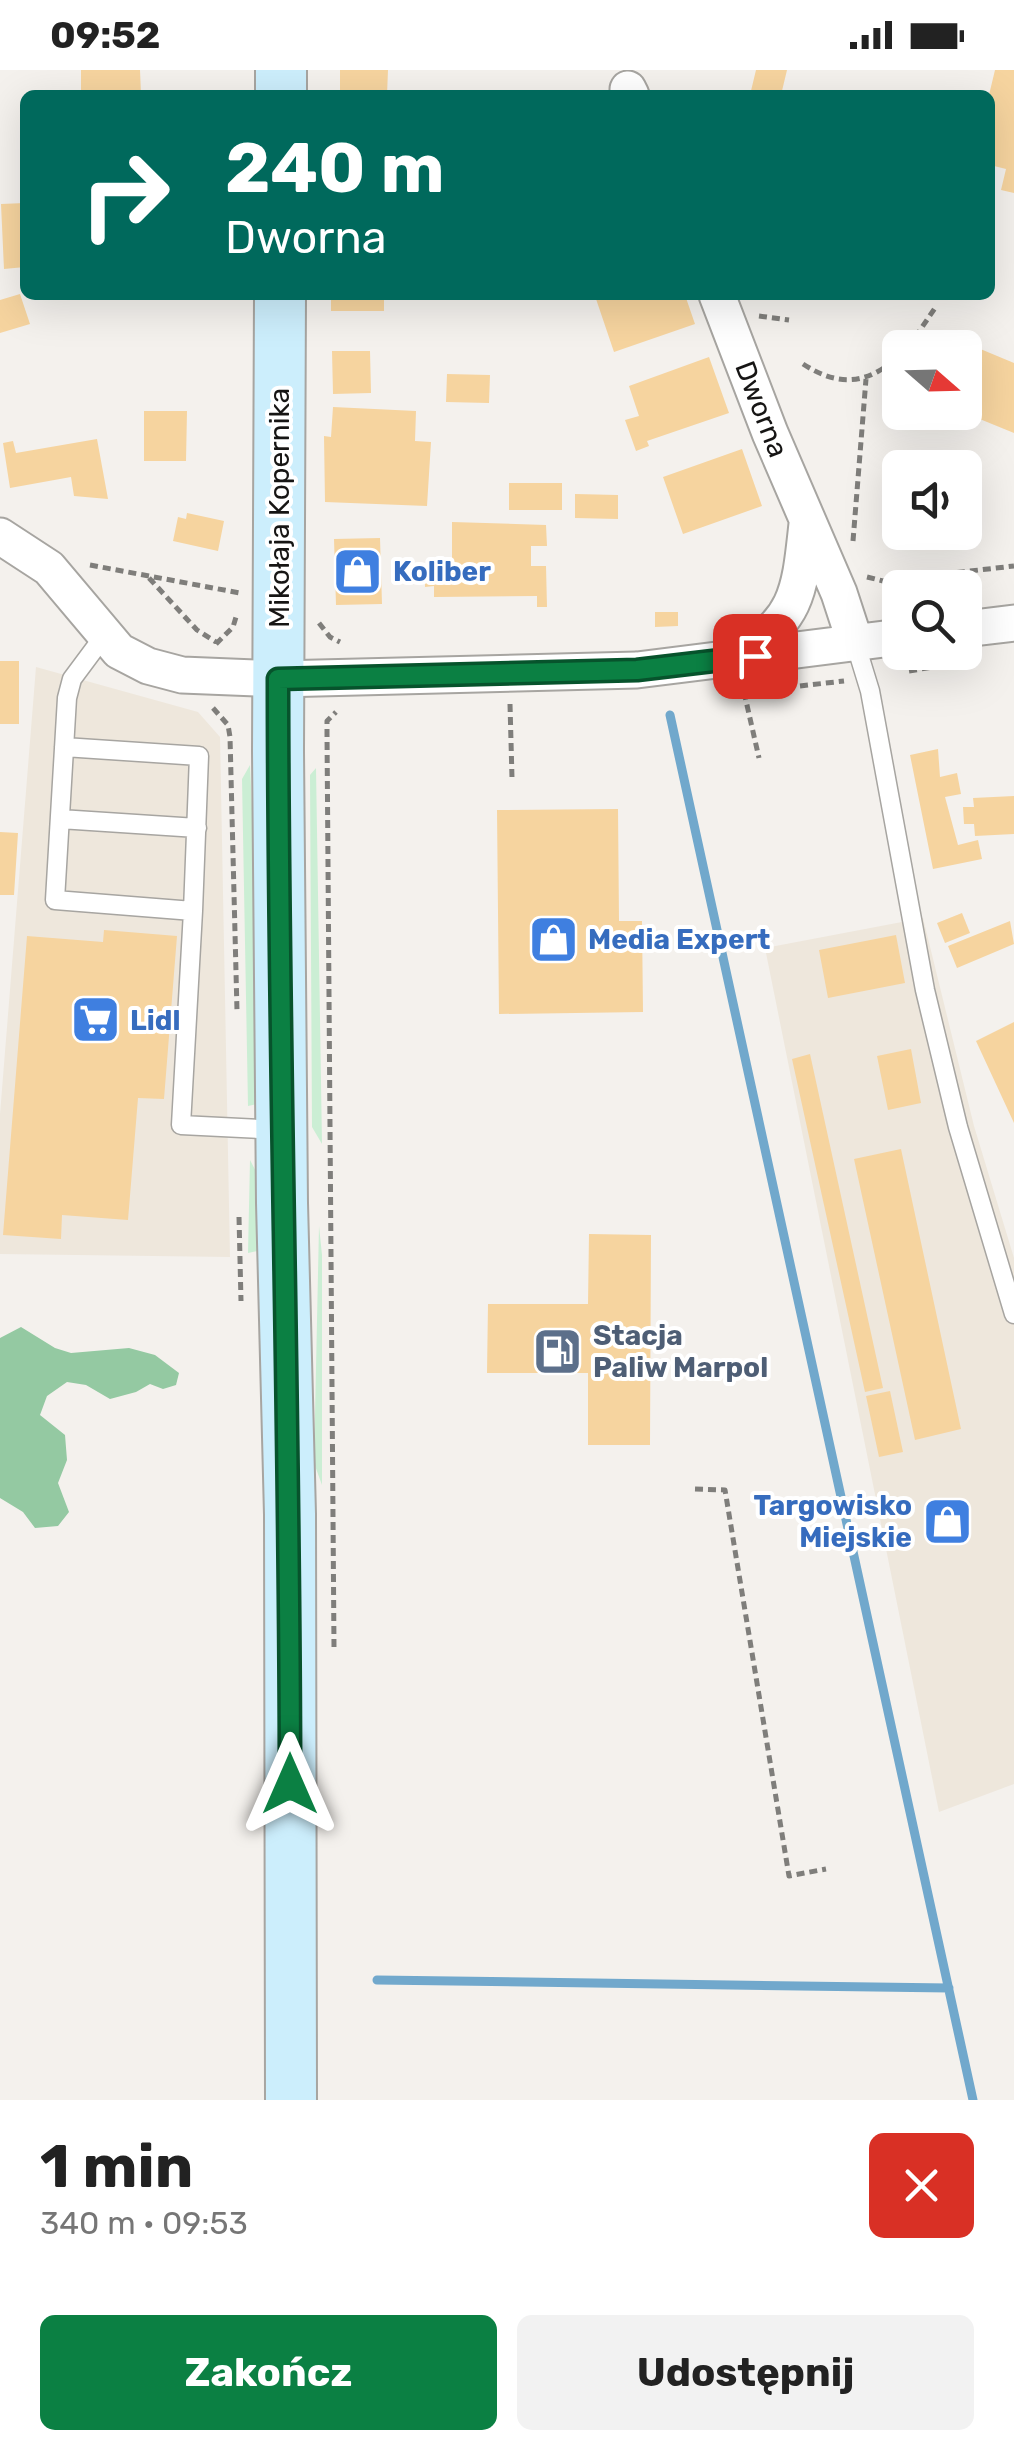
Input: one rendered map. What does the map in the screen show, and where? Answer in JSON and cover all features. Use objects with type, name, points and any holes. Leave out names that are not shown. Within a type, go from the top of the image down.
[{"type":"main road","name":"Mikołaja Kopernika","points":[[280,300],[278,679],[290,1514],[291,2100]]},
{"type":"street","name":"Dworna","points":[[720,300],[807,523],[839,593],[855,642]]},
{"type":"street","name":"Dworna","points":[[722,660],[754,645],[783,622],[802,571],[807,523]]},
{"type":"street","name":"Dworna","points":[[0,536],[49,568],[104,636],[131,659],[182,675],[278,679],[637,670],[882,639]]},
{"type":"street","points":[[982,626],[1014,622]]},
{"type":"lane","points":[[104,636],[72,679],[67,698],[55,900],[194,910]]},
{"type":"lane","points":[[855,642],[870,691],[908,910],[958,1127],[1014,1314]]},
{"type":"lane","points":[[64,747],[200,756],[180,1124],[282,1130]]},
{"type":"lane","points":[[60,819],[197,828]]},
{"type":"path","points":[[921,330],[938,305]]},
{"type":"path","points":[[804,364],[832,378],[866,379],[882,368]]},
{"type":"path","points":[[853,546],[866,379]]},
{"type":"path","points":[[73,562],[240,593],[233,627],[210,647]]},
{"type":"path","points":[[860,570],[868,578],[883,581],[1014,566]]},
{"type":"path","points":[[147,575],[197,630],[218,643]]},
{"type":"path","points":[[318,612],[322,629],[351,648]]},
{"type":"path","points":[[744,692],[760,758]]},
{"type":"path","points":[[510,700],[512,778]]},
{"type":"path","points":[[203,702],[223,717],[230,737],[237,1029]]},
{"type":"path","points":[[328,751],[330,714],[340,710]]},
{"type":"path","points":[[239,1204],[238,1279],[243,1316]]},
{"type":"path","points":[[695,1489],[725,1490],[789,1876],[826,1870]]},
{"type":"shaded area","points":[[36,667],[198,712],[220,737],[230,1257],[0,1254],[0,1114]]},
{"type":"shaded area","name":"Targowisko Miejskie","points":[[923,918],[974,1126],[1014,1258],[1014,1784],[939,1812],[765,948]]},
{"type":"green space","points":[[250,765],[266,1102],[248,1106],[242,779]]},
{"type":"green space","points":[[316,768],[322,1144],[312,1127],[310,775]]},
{"type":"green space","points":[[250,1160],[264,1187],[262,1250],[248,1253]]},
{"type":"green space","points":[[319,1226],[322,1255],[322,1485],[314,1463]]},
{"type":"green space","points":[[21,1327],[71,1353],[129,1348],[155,1355],[179,1373],[176,1385],[163,1389],[150,1384],[110,1399],[86,1385],[67,1382],[47,1396],[40,1415],[65,1435],[67,1460],[58,1483],[69,1512],[58,1526],[35,1528],[23,1512],[0,1498],[0,1338]]},
{"type":"building","points":[[81,70],[140,70],[141,90],[81,90]]},
{"type":"building","points":[[340,70],[388,70],[387,90],[340,90]]},
{"type":"building","points":[[756,70],[787,70],[782,90],[751,90]]},
{"type":"building","points":[[995,70],[1014,70],[1014,193],[1001,190],[1006,169],[995,166],[995,90],[990,90]]},
{"type":"building","points":[[20,203],[20,267],[4,269],[1,204]]},
{"type":"building","points":[[20,294],[30,324],[0,333],[0,300]]},
{"type":"building","points":[[331,300],[384,300],[384,311],[331,311]]},
{"type":"building","points":[[596,300],[687,300],[695,324],[614,352]]},
{"type":"building","points":[[982,350],[1014,363],[1014,433],[982,420]]},
{"type":"building","points":[[332,351],[370,351],[371,393],[333,394]]},
{"type":"building","points":[[709,357],[729,413],[647,441],[649,446],[636,451],[625,420],[639,416],[629,386]]},
{"type":"building","points":[[447,374],[490,375],[489,403],[446,402]]},
{"type":"building","points":[[333,407],[416,411],[415,441],[431,442],[427,506],[325,502],[324,436],[331,437]]},
{"type":"building","points":[[144,411],[187,411],[186,461],[144,461]]},
{"type":"building","points":[[97,439],[108,499],[74,496],[71,477],[10,488],[3,443],[13,441],[16,453]]},
{"type":"building","points":[[742,449],[762,506],[683,534],[663,477]]},
{"type":"building","points":[[509,483],[562,483],[562,510],[509,510]]},
{"type":"building","points":[[575,494],[618,495],[618,519],[575,518]]},
{"type":"building","points":[[187,513],[224,521],[218,551],[173,541],[178,517],[186,519]]},
{"type":"building","points":[[452,522],[546,525],[547,546],[531,546],[531,566],[546,566],[547,607],[537,607],[537,596],[434,597],[434,586],[425,587],[425,567],[452,567]]},
{"type":"building","name":"Koliber","points":[[380,538],[382,604],[336,605],[334,539]]},
{"type":"building","points":[[655,612],[678,612],[678,626],[655,627]]},
{"type":"building","points":[[0,661],[19,661],[19,724],[0,724]]},
{"type":"building","points":[[938,749],[940,777],[957,773],[961,794],[945,797],[958,845],[978,840],[982,859],[933,869],[910,755]]},
{"type":"building","points":[[1014,796],[1014,834],[975,836],[974,824],[964,824],[963,807],[974,807],[973,798]]},
{"type":"building","points":[[618,809],[619,921],[642,921],[643,1012],[499,1014],[497,810]]},
{"type":"building","points":[[0,832],[18,833],[14,895],[0,895]]},
{"type":"building","points":[[962,913],[970,933],[945,943],[937,923]]},
{"type":"building","points":[[1010,921],[1014,944],[957,968],[948,946]]},
{"type":"building","name":"Lidl","points":[[104,930],[177,936],[164,1099],[138,1098],[128,1220],[62,1215],[61,1239],[3,1235],[27,936],[103,942]]},
{"type":"building","points":[[896,935],[905,983],[828,998],[819,950]]},
{"type":"building","points":[[1014,1022],[1014,1123],[976,1041]]},
{"type":"building","points":[[911,1049],[921,1103],[888,1110],[877,1056]]},
{"type":"building","points":[[810,1054],[883,1388],[865,1392],[792,1059]]},
{"type":"building","points":[[901,1149],[961,1429],[915,1440],[854,1159]]},
{"type":"building","points":[[589,1234],[651,1235],[650,1445],[588,1445],[588,1373],[487,1373],[488,1304],[588,1304]]},
{"type":"building","points":[[890,1391],[903,1452],[879,1457],[866,1396]]},
{"type":"waterway","points":[[670,715],[973,2100]]},
{"type":"waterway","points":[[377,1980],[949,1988]]},
{"type":"place","name":"Koliber","points":[[358,571]]},
{"type":"place","name":"Media Expert","points":[[553,939]]},
{"type":"place","name":"Lidl","points":[[95,1020]]},
{"type":"place","name":"Stacja Paliw Marpol","points":[[558,1351]]},
{"type":"place","name":"Targowisko Miejskie","points":[[947,1521]]},
{"type":"route","points":[[290,1784],[278,679],[637,670],[755,656]]}]
